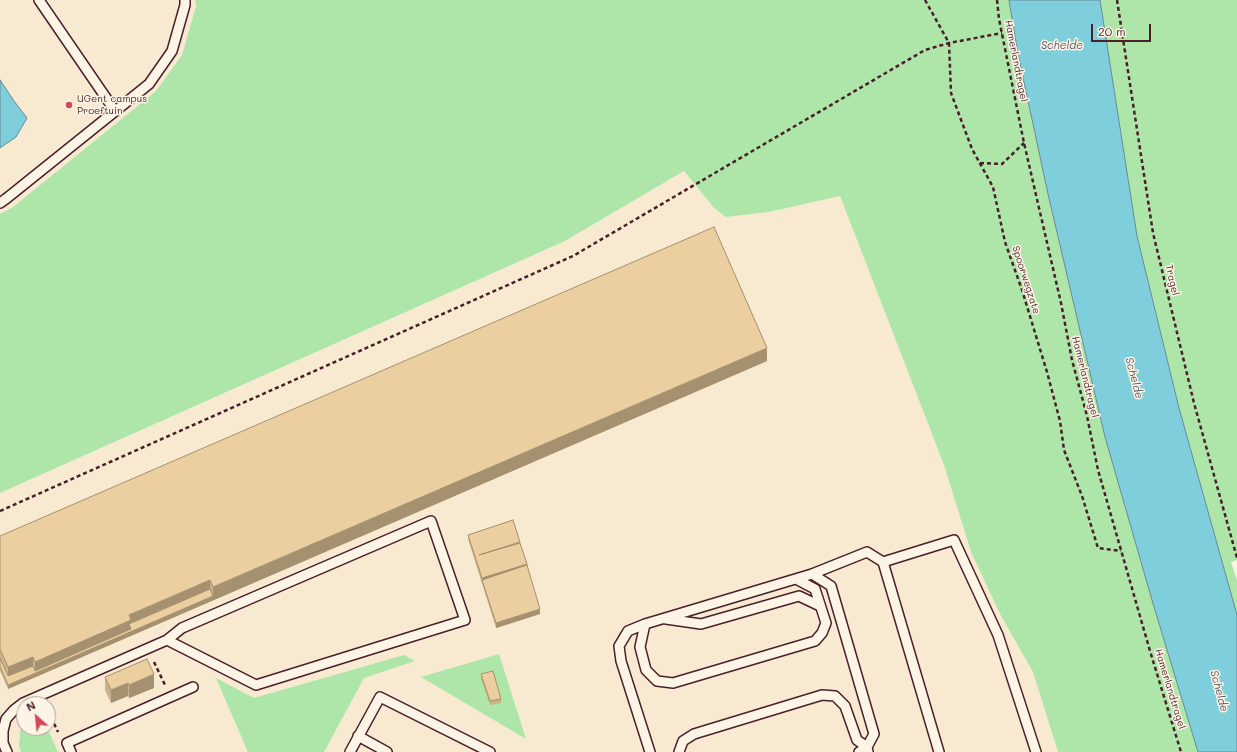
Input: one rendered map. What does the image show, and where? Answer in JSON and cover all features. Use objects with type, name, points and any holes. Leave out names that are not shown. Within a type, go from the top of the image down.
[{"type":"lane","points":[[39,0],[115,112]]},
{"type":"lane","points":[[0,202],[8,198],[148,84],[172,50],[185,5],[185,0]]},
{"type":"lane","points":[[7,752],[3,743],[3,731],[6,719],[23,703],[148,649],[167,640],[182,628],[431,521],[465,620],[256,685],[167,640]]},
{"type":"lane","points":[[883,562],[954,540],[998,635],[1036,752]]},
{"type":"lane","points":[[650,752],[621,662],[619,646],[628,631],[645,624],[812,574],[866,552],[883,562],[938,752]]},
{"type":"lane","points":[[679,752],[683,741],[694,734],[822,695],[835,696],[845,706],[857,740],[865,750],[874,734],[831,586],[812,574]]},
{"type":"lane","points":[[645,624],[640,647],[646,670],[657,681],[673,683],[815,642],[822,633],[826,623],[815,589],[796,579]]},
{"type":"lane","points":[[662,619],[701,624],[799,596],[820,606]]},
{"type":"lane","points":[[71,752],[67,743],[192,688]]},
{"type":"lane","points":[[350,752],[380,697],[490,752]]},
{"type":"lane","points":[[358,736],[387,752]]},
{"type":"path","name":"Spoorwegzate","points":[[925,0],[949,43],[951,93],[972,149],[993,188],[1005,242],[1022,290],[1047,372],[1060,421],[1064,450],[1082,496],[1098,548],[1121,551]]},
{"type":"path","name":"Hamerlandtragel","points":[[997,0],[1002,33],[1024,143],[1098,470],[1150,651],[1181,752]]},
{"type":"path","name":"Tragel","points":[[1116,0],[1153,233],[1194,403],[1237,558]]},
{"type":"path","points":[[0,510],[573,256],[925,50],[949,43],[1002,33]]},
{"type":"path","points":[[980,163],[1002,164],[1024,143]]},
{"type":"path","points":[[148,649],[171,697]]},
{"type":"path","points":[[56,729],[67,743]]},
{"type":"shaded area","name":"UGent campus Proeftuin","points":[[0,0],[195,0],[196,6],[182,55],[156,91],[13,207],[0,214]]},
{"type":"shaded area","points":[[684,171],[714,208],[726,217],[769,212],[840,196],[944,465],[971,552],[1000,614],[1033,672],[1058,752],[0,752],[0,493],[565,241]]},
{"type":"green space","points":[[195,0],[1009,0],[1018,54],[1048,194],[1105,437],[1198,752],[1058,752],[1033,672],[1000,614],[971,552],[944,465],[840,196],[769,212],[726,217],[714,208],[684,171],[565,241],[0,493],[0,214],[13,207],[156,91],[182,55],[196,6]]},
{"type":"green space","points":[[1100,0],[1237,0],[1237,560],[1231,562],[1237,580],[1237,615],[1179,408],[1137,236]]},
{"type":"green space","points":[[499,654],[526,739],[421,677]]},
{"type":"green space","points":[[404,655],[415,661],[364,678],[324,752],[248,752],[216,678],[254,698]]},
{"type":"green space","points":[[20,736],[51,736],[58,752],[21,752],[19,746]]},
{"type":"water","name":"Schelde","points":[[1009,0],[1100,0],[1137,236],[1179,408],[1237,615],[1237,752],[1198,752],[1154,607],[1105,437],[1048,194],[1018,54]]},
{"type":"water","points":[[0,80],[27,118],[16,137],[0,148]]},
{"type":"building","points":[[714,227],[767,348],[213,587],[210,580],[129,615],[131,620],[35,662],[33,657],[8,667],[0,649],[0,536]]},
{"type":"building","points":[[513,520],[520,542],[479,555],[520,543],[527,564],[482,578],[468,535]]},
{"type":"building","points":[[527,565],[540,609],[496,623],[482,580]]},
{"type":"building","points":[[210,589],[213,596],[8,685],[0,666],[0,658],[8,676],[33,666],[35,671],[131,629],[129,624]]},
{"type":"building","points":[[147,659],[154,674],[129,685],[128,683],[111,690],[105,677]]},
{"type":"building","points":[[493,671],[501,699],[490,701],[481,674]]},
{"type":"place","name":"UGent campus Proeftuin","points":[[69,105]]}]
